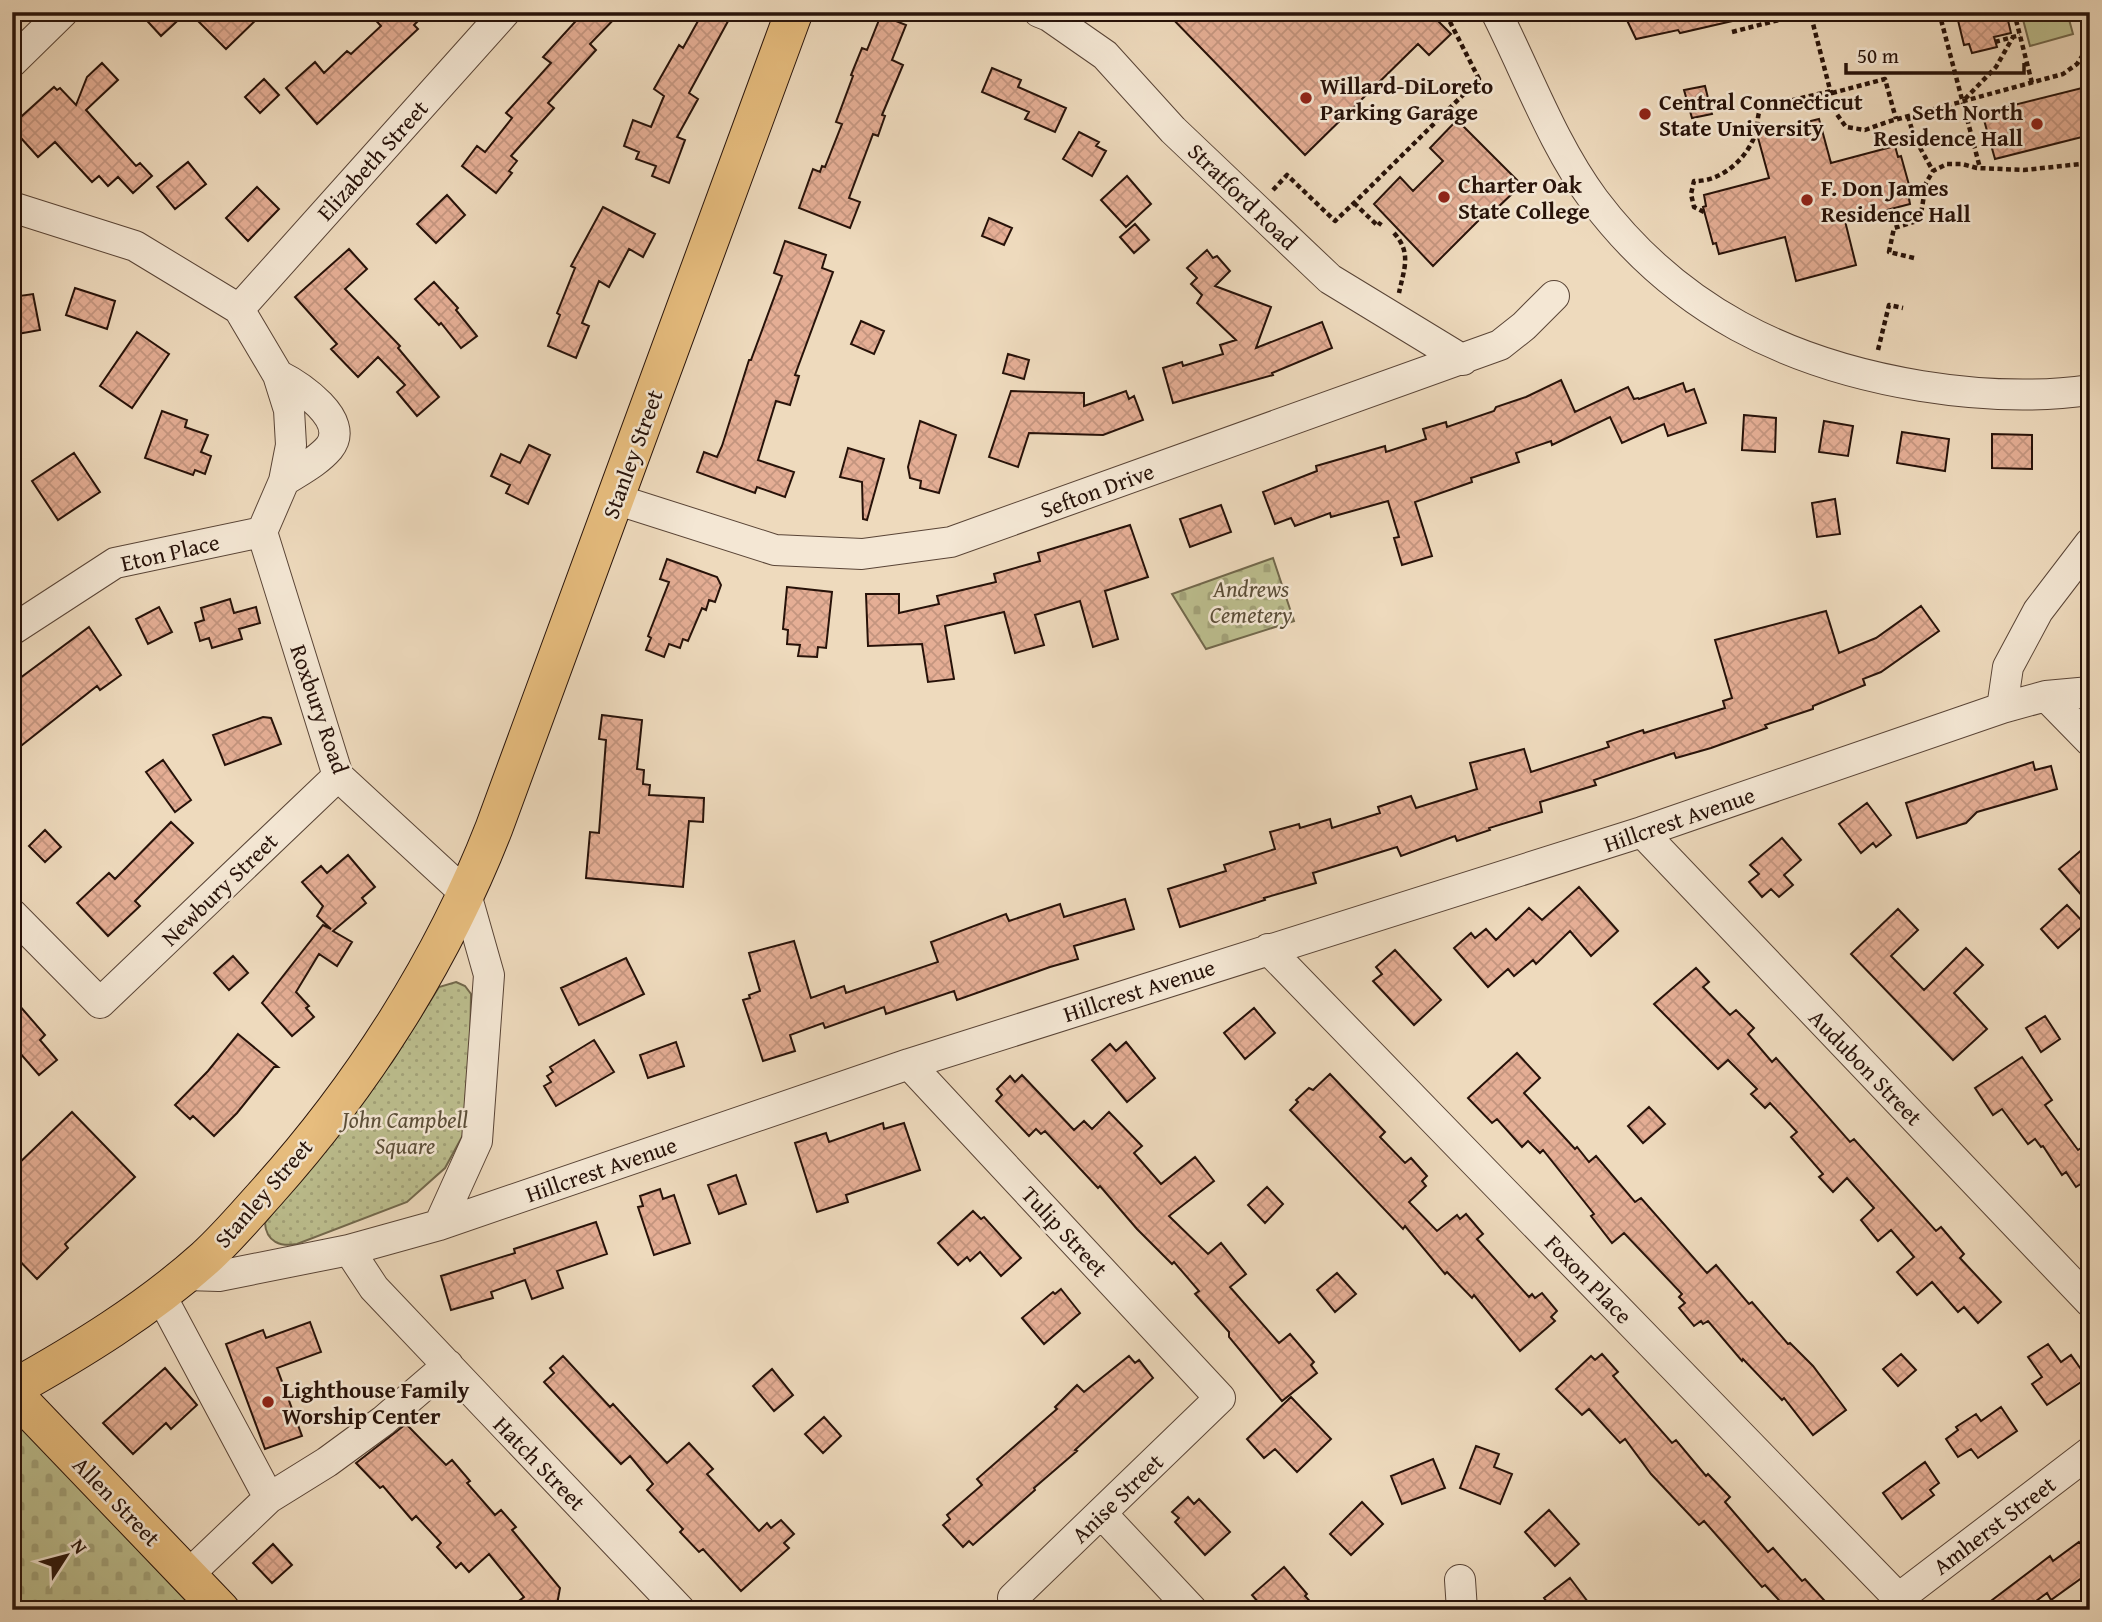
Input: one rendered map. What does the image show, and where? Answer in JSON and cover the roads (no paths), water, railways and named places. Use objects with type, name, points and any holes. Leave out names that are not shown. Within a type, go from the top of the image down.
[{"type":"main road","name":"Stanley Street","points":[[12,1390],[89,1344],[173,1284],[235,1228],[299,1154],[348,1091],[422,979],[466,894],[495,828],[794,12]]},
{"type":"main road","name":"Allen Street","points":[[12,1390],[221,1610]]},
{"type":"street","points":[[12,62],[63,12]]},
{"type":"street","name":"Elizabeth Street","points":[[239,309],[505,12]]},
{"type":"street","name":"Stratford Road","points":[[1039,12],[1049,16],[1105,55],[1173,130],[1329,279],[1463,360]]},
{"type":"street","points":[[1496,12],[1564,152],[1592,198],[1622,235],[1664,277],[1712,312],[1750,334],[1794,353],[1858,374],[1896,382],[1994,394],[2090,390]]},
{"type":"street","points":[[12,207],[135,246],[239,309],[278,375],[289,410],[291,445],[284,481],[262,531]]},
{"type":"street","name":"Sefton Drive","points":[[615,499],[775,550],[862,554],[951,542],[1500,345],[1524,326],[1553,296]]},
{"type":"street","points":[[278,375],[299,385],[321,407],[334,429],[330,446],[284,481]]},
{"type":"street","name":"Eton Place","points":[[12,630],[115,563],[262,531]]},
{"type":"street","name":"Roxbury Road","points":[[262,531],[338,776],[466,894]]},
{"type":"street","points":[[2002,708],[2008,667],[2038,611],[2090,543]]},
{"type":"street","name":"Hillcrest Avenue","points":[[173,1284],[349,1250],[439,1225],[909,1065],[1642,832],[2002,708],[2046,696],[2090,691]]},
{"type":"street","points":[[2046,696],[2090,741]]},
{"type":"street","name":"Newbury Street","points":[[12,914],[100,1003],[338,776]]},
{"type":"street","name":"Audubon Street","points":[[1642,832],[2090,1302]]},
{"type":"street","points":[[439,1225],[477,1141],[489,975],[466,894]]},
{"type":"street","name":"Foxon Place","points":[[1268,949],[1905,1604]]},
{"type":"street","name":"Tulip Street","points":[[909,1065],[1220,1398]]},
{"type":"street","name":"Hatch Street","points":[[349,1250],[374,1288],[680,1610]]},
{"type":"street","points":[[173,1284],[269,1498]]},
{"type":"street","points":[[188,1575],[269,1498],[327,1462],[383,1421],[448,1365]]},
{"type":"street","name":"Anise Street","points":[[1013,1598],[1220,1398]]},
{"type":"street","name":"Amherst Street","points":[[1905,1604],[2090,1452]]},
{"type":"street","points":[[1101,1513],[1192,1610]]},
{"type":"street","points":[[1460,1580],[1462,1610]]},
{"type":"place","name":"Willard-DiLoreto Parking Garage","points":[[1306,98]]},
{"type":"place","name":"Central Connecticut State University","points":[[1645,114]]},
{"type":"place","name":"Seth North Residence Hall","points":[[2037,124]]},
{"type":"place","name":"Charter Oak State College","points":[[1444,197]]},
{"type":"place","name":"F. Don James Residence Hall","points":[[1807,200]]},
{"type":"place","name":"Lighthouse Family Worship Center","points":[[268,1402]]},
{"type":"park label","name":"Andrews Cemetery","points":[[1251,601]]},
{"type":"park label","name":"John Campbell Square","points":[[405,1132]]}]
